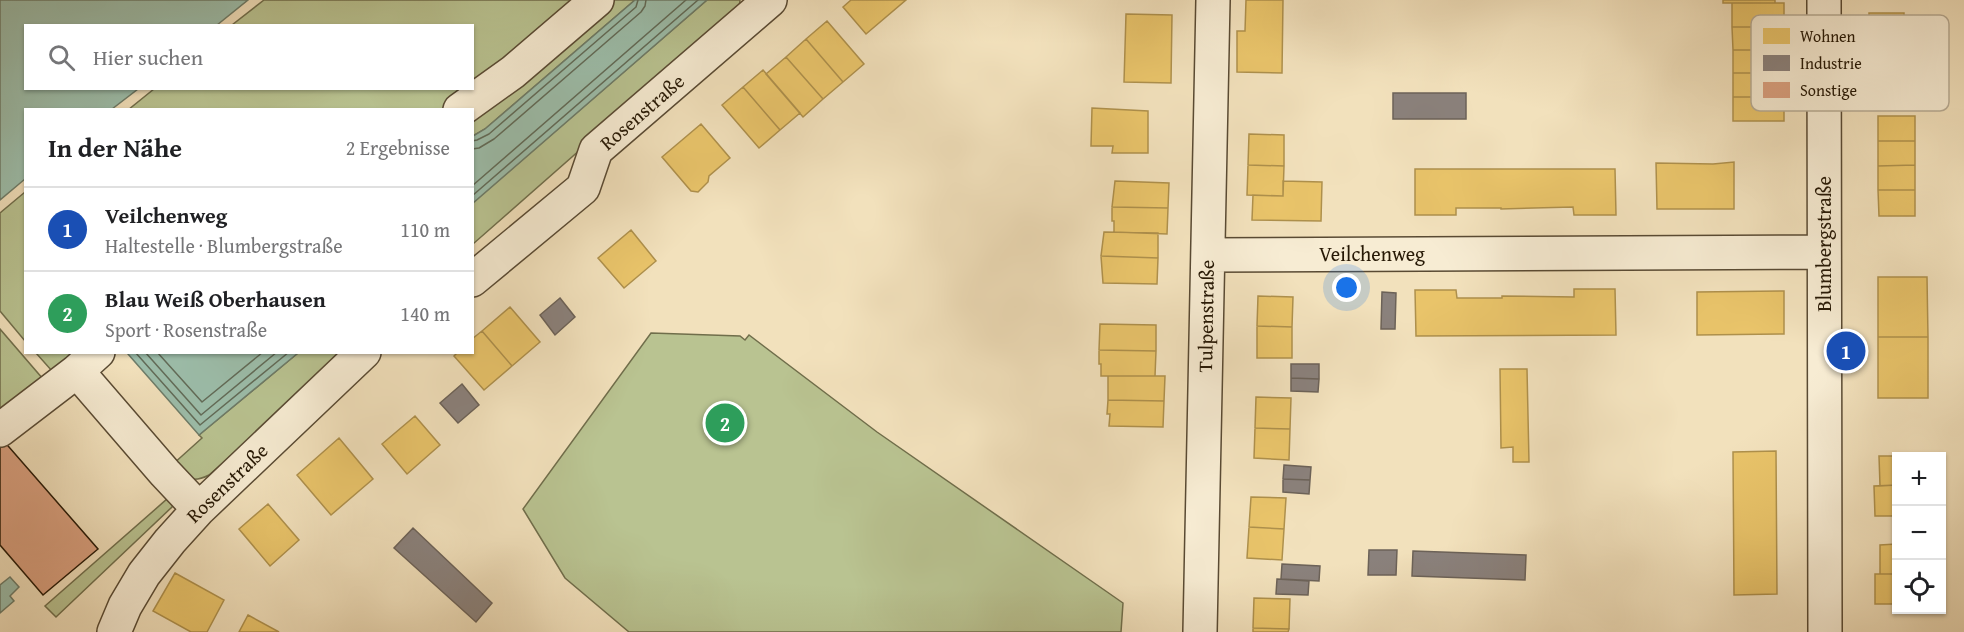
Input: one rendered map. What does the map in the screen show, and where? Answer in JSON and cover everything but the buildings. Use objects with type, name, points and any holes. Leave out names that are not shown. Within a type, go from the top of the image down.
[{"type":"street","points":[[463,108],[513,72],[597,0]]},
{"type":"street","name":"Rosenstraße","points":[[474,278],[583,188],[596,150],[770,0]]},
{"type":"street","name":"Tulpenstraße","points":[[1200,632],[1213,0]]},
{"type":"street","name":"Blumbergstraße","points":[[1824,111],[1825,632]]},
{"type":"street","name":"Veilchenweg","points":[[1208,255],[1824,252]]},
{"type":"street","name":"Rosenstraße","points":[[114,632],[125,606],[144,574],[170,541],[199,509],[362,354]]},
{"type":"street","points":[[0,430],[87,362],[165,473],[199,509]]},
{"type":"shaded area","points":[[264,0],[585,0],[474,87],[474,24],[233,24]]},
{"type":"shaded area","points":[[608,0],[635,0],[485,129],[474,135],[474,110]]},
{"type":"shaded area","points":[[707,0],[740,0],[739,10],[474,243],[474,201]]},
{"type":"shaded area","points":[[153,90],[471,90],[444,108],[130,108]]},
{"type":"shaded area","points":[[24,193],[24,340],[0,311],[0,213]]},
{"type":"shaded area","points":[[0,329],[43,379],[0,415]]},
{"type":"shaded area","points":[[651,333],[740,336],[745,340],[749,335],[877,432],[1123,603],[1121,632],[629,632],[565,578],[523,509]]},
{"type":"shaded area","points":[[37,354],[71,354],[52,371]]},
{"type":"shaded area","points":[[297,354],[348,354],[209,475],[193,479],[184,476],[172,465],[202,438],[199,435]]},
{"type":"shaded area","points":[[167,499],[174,502],[172,507],[56,617],[45,606]]},
{"type":"water","points":[[0,0],[248,0],[218,24],[24,24],[24,90],[137,90],[113,108],[24,108],[24,180],[0,200]]},
{"type":"water","points":[[635,0],[707,0],[474,202],[474,135],[485,129]]},
{"type":"water","points":[[128,354],[297,354],[199,435]]},
{"type":"water","points":[[10,577],[19,587],[10,596],[14,601],[0,613],[0,585]]},
{"type":"place","name":"Veilchenweg","points":[[1846,351]]},
{"type":"place","name":"Blau Weiß Oberhausen","points":[[725,423]]}]
